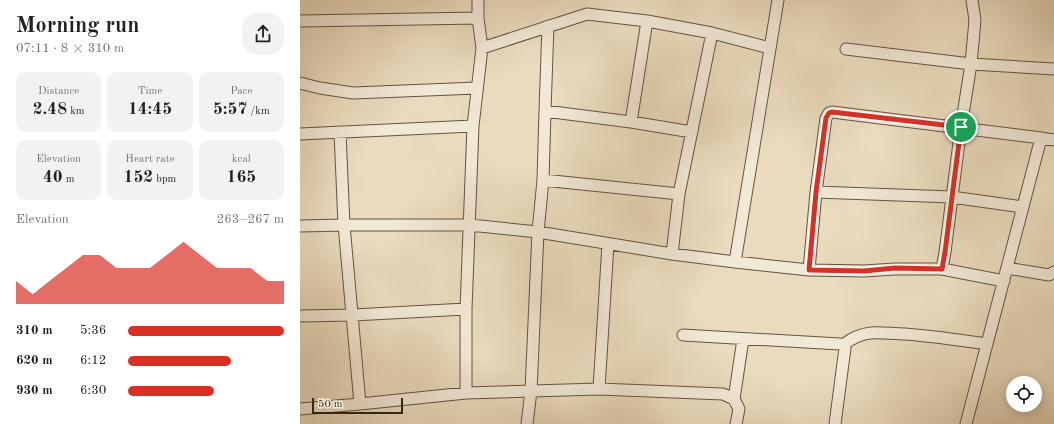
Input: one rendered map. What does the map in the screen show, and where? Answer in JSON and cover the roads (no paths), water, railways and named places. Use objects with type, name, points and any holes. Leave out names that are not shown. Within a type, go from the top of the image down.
[{"type":"street","points":[[466,393],[466,309],[473,126],[482,48],[478,18],[478,0]]},
{"type":"street","points":[[735,262],[778,0]]},
{"type":"street","points":[[942,269],[971,64],[975,20],[972,0]]},
{"type":"street","points":[[482,48],[587,14],[647,21],[712,33],[770,48]]},
{"type":"street","points":[[300,21],[478,18]]},
{"type":"street","points":[[631,122],[647,21]]},
{"type":"street","points":[[526,424],[530,391],[542,180],[548,26]]},
{"type":"street","points":[[672,254],[679,194],[712,33]]},
{"type":"street","points":[[846,49],[971,64],[1054,69]]},
{"type":"street","points":[[300,83],[320,88],[353,93],[478,88]]},
{"type":"street","points":[[544,111],[631,122],[692,132]]},
{"type":"street","points":[[809,270],[816,192],[826,118],[829,113],[832,112],[961,127],[1054,140]]},
{"type":"street","points":[[300,134],[473,126]]},
{"type":"street","points":[[340,132],[344,225],[360,404]]},
{"type":"street","points":[[966,424],[1041,138]]},
{"type":"street","points":[[542,180],[679,194]]},
{"type":"street","points":[[816,192],[952,197],[1022,207]]},
{"type":"street","points":[[300,226],[470,225],[538,232],[672,254],[809,270],[864,271],[895,268],[942,269],[1004,281]]},
{"type":"street","points":[[600,389],[608,244]]},
{"type":"street","points":[[1007,268],[1052,277]]},
{"type":"street","points":[[300,316],[353,315],[466,309]]},
{"type":"street","points":[[683,335],[843,345],[851,339],[859,336],[870,333],[883,333],[927,336],[987,344]]},
{"type":"street","points":[[736,424],[738,409],[734,399],[743,339]]},
{"type":"street","points":[[835,424],[844,348],[843,345]]},
{"type":"street","points":[[300,409],[466,393],[600,389],[723,394],[734,399]]}]
